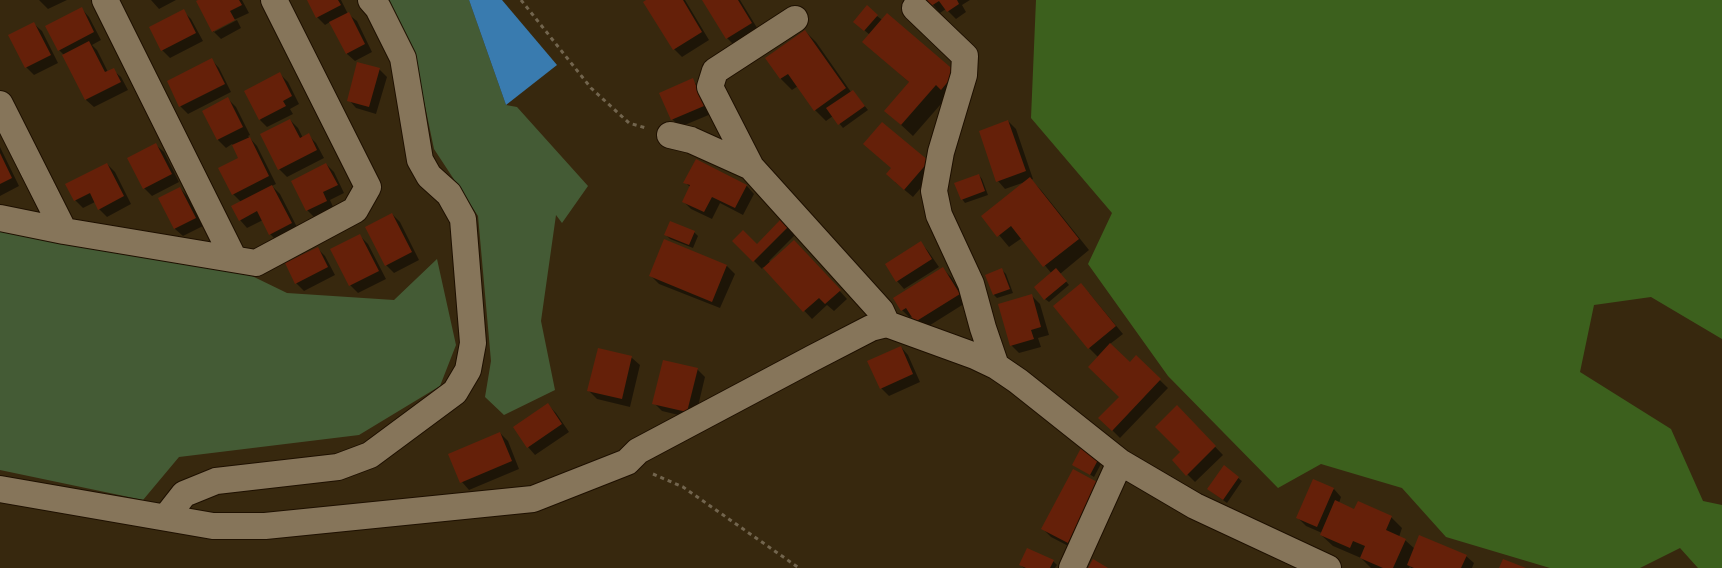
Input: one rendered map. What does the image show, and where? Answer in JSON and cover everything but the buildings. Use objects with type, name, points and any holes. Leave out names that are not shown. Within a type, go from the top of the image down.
[{"type":"street","points":[[105,0],[234,258]]},
{"type":"street","points":[[0,218],[64,231],[256,263],[355,210],[368,186],[274,0]]},
{"type":"street","points":[[166,517],[184,494],[216,481],[338,467],[370,455],[455,392],[468,370],[473,343],[463,219],[449,194],[429,176],[420,160],[403,58],[378,8],[371,0]]},
{"type":"street","points":[[915,8],[965,56],[964,75],[941,152],[934,191],[939,215],[971,284],[996,366]]},
{"type":"street","points":[[795,19],[715,71],[710,87],[751,167],[882,311],[887,324]]},
{"type":"street","points":[[0,104],[64,231]]},
{"type":"street","points":[[670,135],[691,140],[751,167]]},
{"type":"street","points":[[0,489],[213,526],[265,526],[533,499],[627,462],[638,451],[769,381],[871,328],[887,324],[975,356],[996,366],[1018,381],[1120,462],[1195,506],[1328,568]]},
{"type":"street","points":[[1072,568],[1120,462]]},
{"type":"path","points":[[522,0],[591,88],[629,123],[670,135]]},
{"type":"path","points":[[627,462],[683,487],[800,568]]},
{"type":"green space","points":[[385,0],[469,0],[506,105],[517,107],[588,186],[562,223],[556,215],[541,321],[555,390],[504,415],[485,397],[491,361],[478,216],[434,149],[417,68]]},
{"type":"green space","points":[[1036,0],[1722,0],[1722,339],[1651,297],[1594,305],[1580,372],[1671,429],[1703,501],[1722,505],[1722,568],[1698,568],[1680,548],[1640,568],[1550,568],[1446,537],[1402,488],[1321,464],[1278,488],[1168,376],[1088,264],[1112,213],[1031,118]]},
{"type":"green space","points":[[0,225],[252,276],[287,293],[394,300],[437,259],[456,345],[440,386],[359,435],[179,457],[143,500],[0,470]]},
{"type":"water","points":[[469,0],[502,0],[557,65],[506,105]]}]
